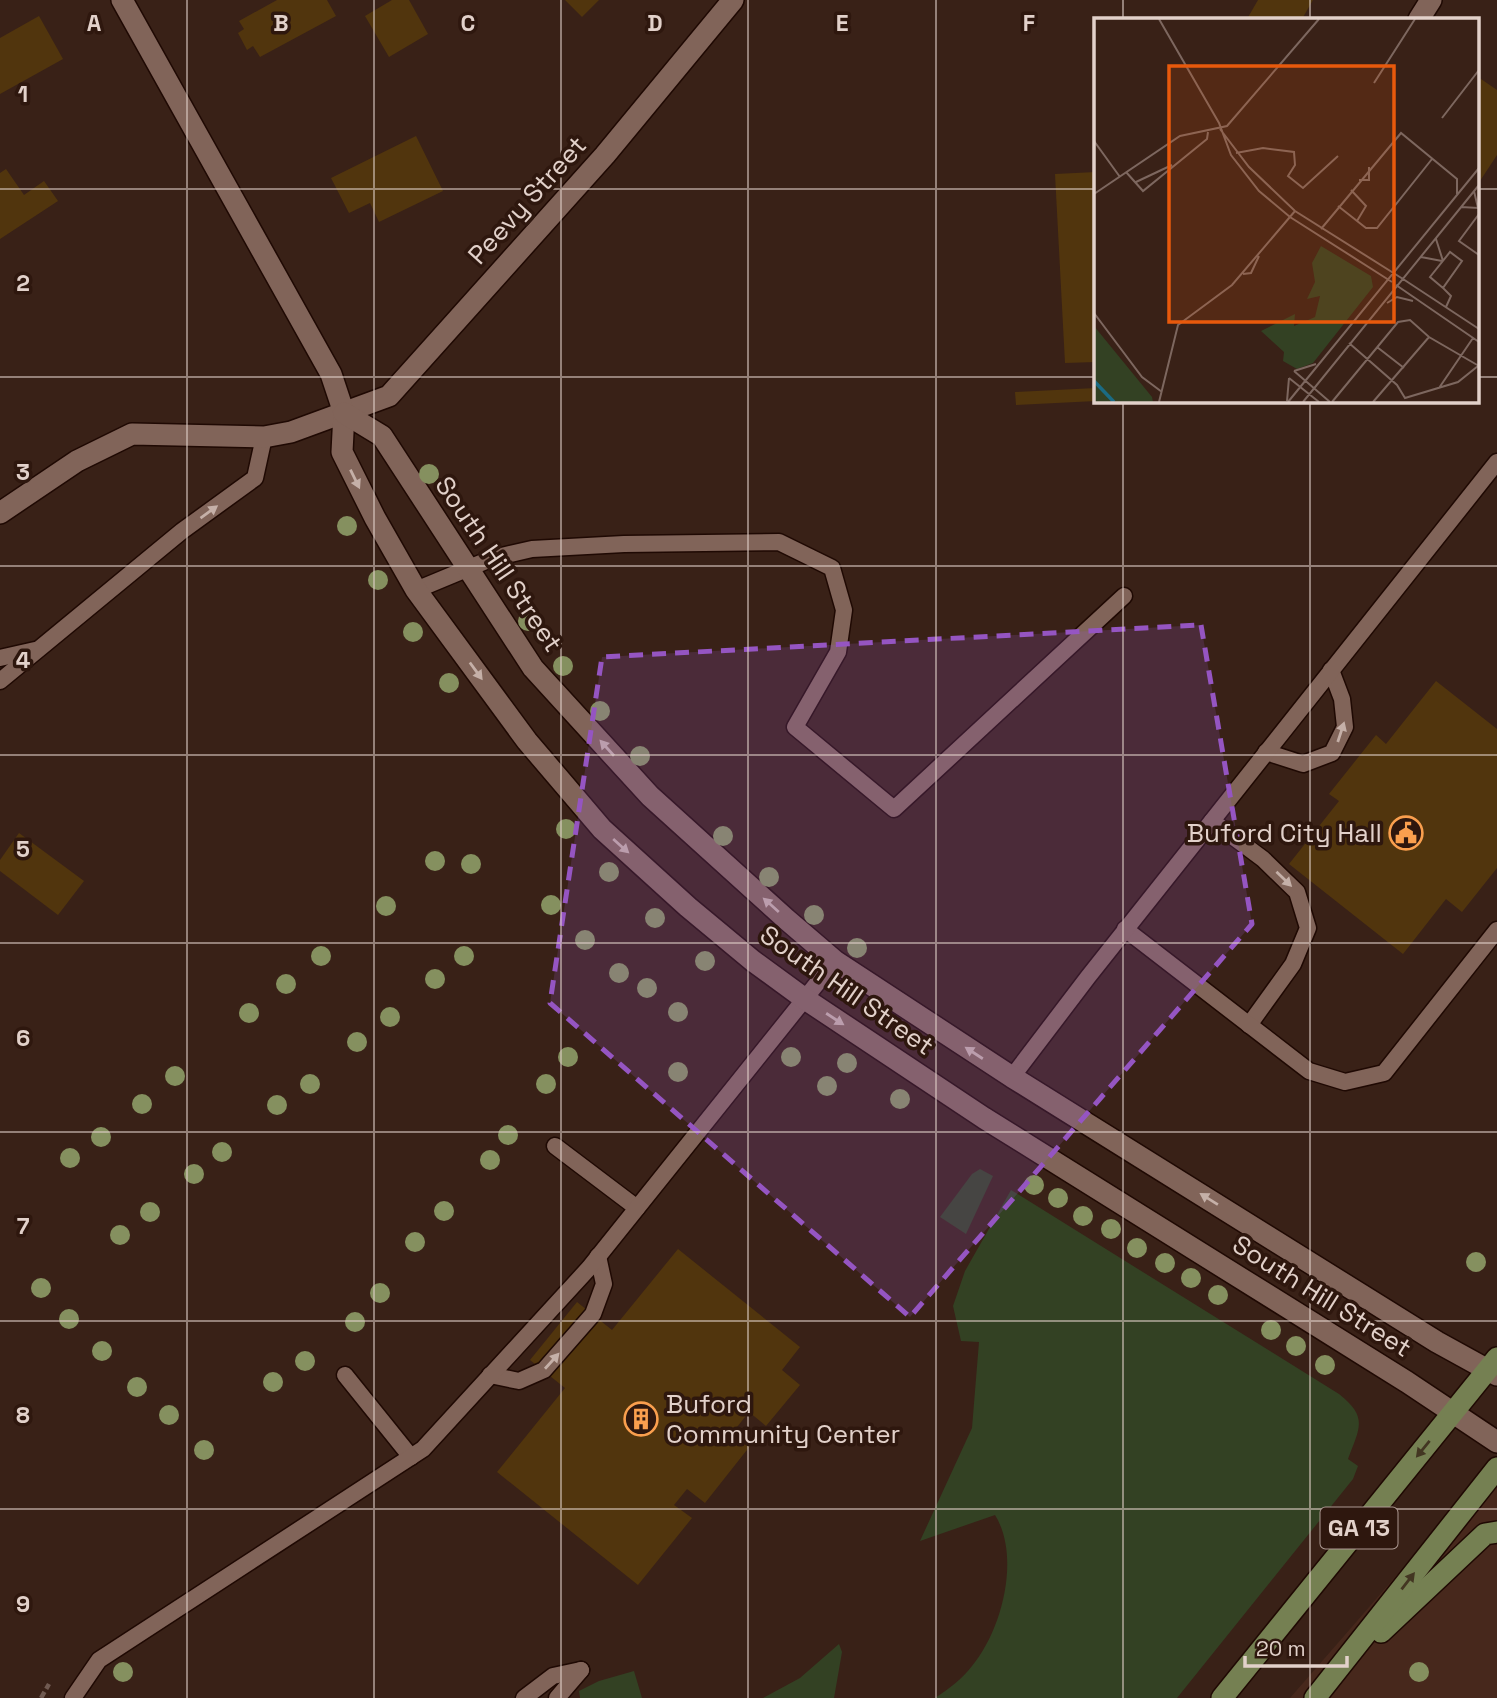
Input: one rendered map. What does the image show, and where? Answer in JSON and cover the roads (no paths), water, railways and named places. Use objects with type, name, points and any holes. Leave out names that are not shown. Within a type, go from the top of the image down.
[{"type":"main road","name":"GA 13","points":[[1222,1698],[1452,1413],[1494,1368]]},
{"type":"main road","name":"GA 13","points":[[1315,1698],[1497,1468]]},
{"type":"main road","points":[[1336,1673],[1485,1534],[1497,1532]]},
{"type":"street","name":"South Hill Street","points":[[122,0],[331,374],[344,413],[342,452],[375,518],[416,590],[527,741],[602,829],[706,922],[804,999],[984,1118],[1407,1382],[1497,1442]]},
{"type":"street","name":"Peevy Street","points":[[0,513],[77,461],[132,434],[264,437],[291,432],[389,396],[605,155],[733,0]]},
{"type":"street","points":[[1420,18],[1431,0]]},
{"type":"street","name":"South Hill Street","points":[[344,413],[382,436],[466,569],[533,668],[650,796],[835,961],[1012,1077],[1437,1342],[1494,1368]]},
{"type":"lane","points":[[0,681],[155,553],[255,478],[264,437]]},
{"type":"lane","points":[[1012,1077],[1125,929],[1497,462]]},
{"type":"lane","points":[[416,590],[494,558],[532,549],[624,544],[779,542],[832,568],[844,610],[838,652],[795,727],[894,809],[1124,596]]},
{"type":"lane","points":[[0,658],[39,649]]},
{"type":"lane","points":[[1266,752],[1303,764],[1332,753],[1345,727],[1342,699],[1331,670]]},
{"type":"lane","points":[[1212,821],[1263,859],[1297,892],[1308,928],[1293,964],[1249,1025]]},
{"type":"lane","points":[[1125,929],[1309,1071],[1345,1082],[1384,1073],[1497,930]]},
{"type":"lane","points":[[73,1698],[99,1660],[423,1449],[598,1256],[835,961]]},
{"type":"lane","points":[[555,1146],[637,1208]]},
{"type":"lane","points":[[490,1376],[519,1381],[544,1370],[593,1314],[604,1284],[598,1256]]},
{"type":"lane","points":[[345,1375],[411,1457]]},
{"type":"lane","points":[[524,1698],[553,1676],[581,1670],[557,1698]]},
{"type":"place","name":"Buford City Hall","points":[[1406,833]]},
{"type":"place","name":"Buford Community Center","points":[[641,1419]]}]
